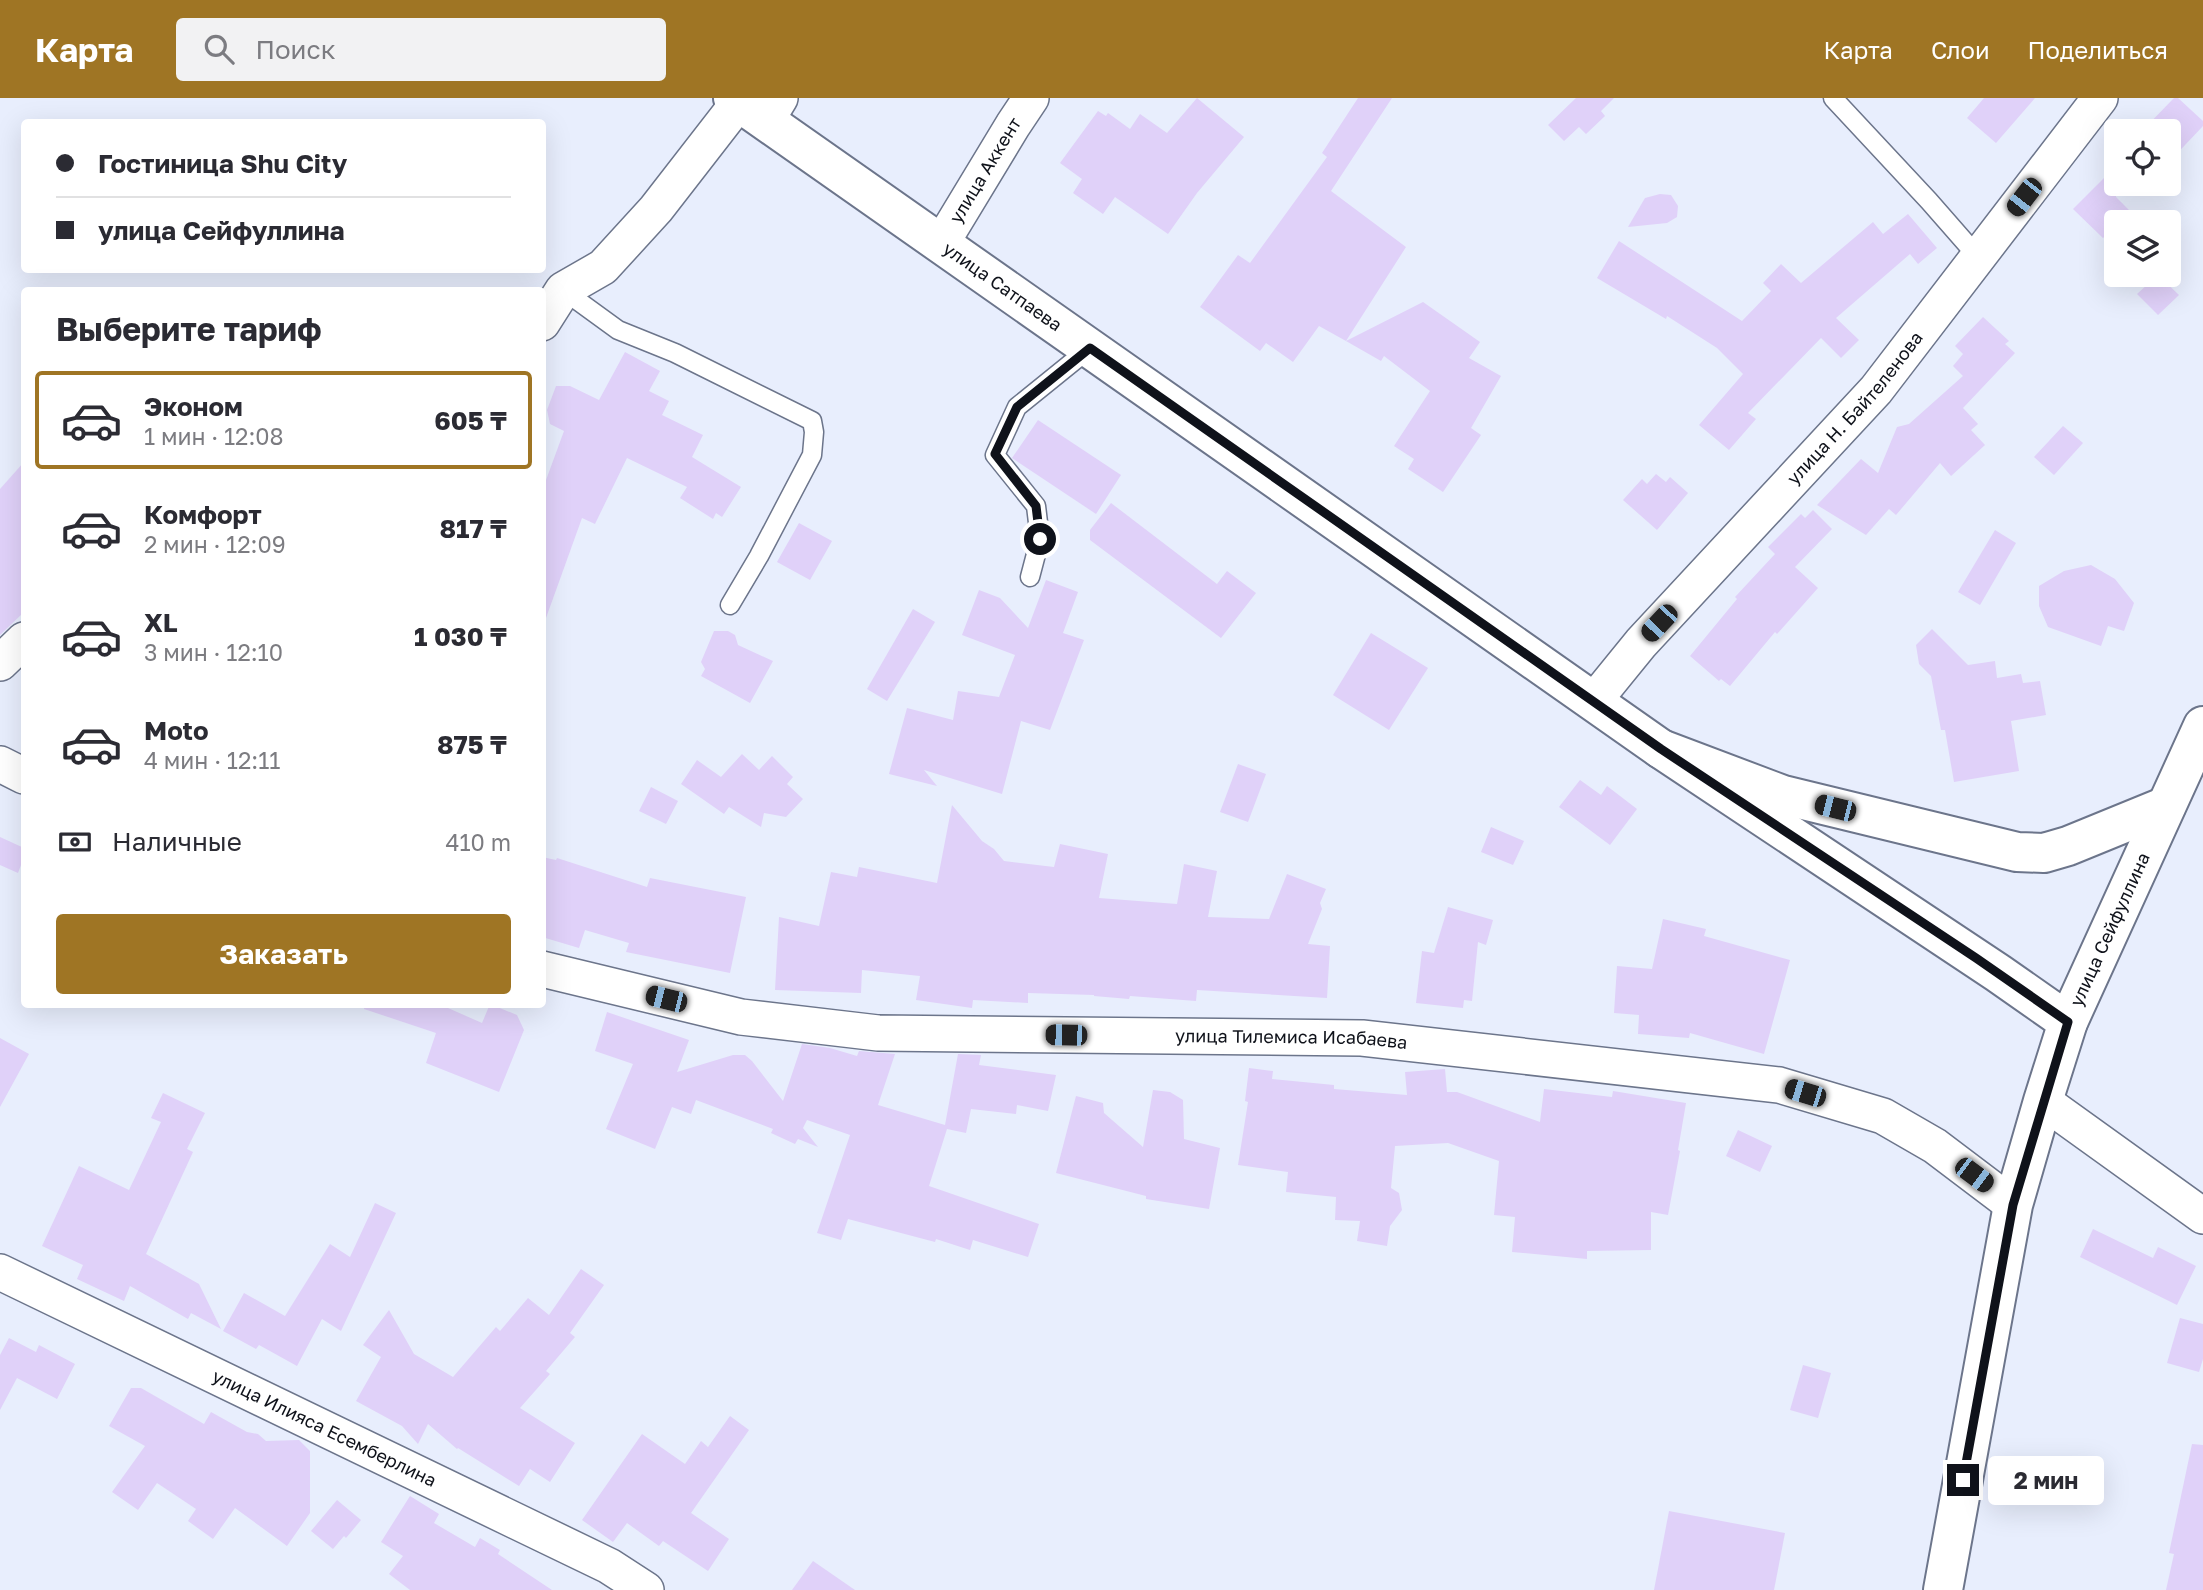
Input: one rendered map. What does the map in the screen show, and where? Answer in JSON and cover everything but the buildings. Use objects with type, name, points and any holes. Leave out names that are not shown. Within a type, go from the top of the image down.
[{"type":"street","name":"улица Аккент","points":[[941,244],[1031,98]]},
{"type":"street","name":"улица Н. Байтеленова","points":[[1593,702],[1641,643],[1876,390],[2099,98]]},
{"type":"street","name":"улица Сатпаева","points":[[755,105],[941,244],[1593,702],[2068,1022]]},
{"type":"street","points":[[546,317],[563,290],[603,267],[755,105]]},
{"type":"street","points":[[0,663],[21,643]]},
{"type":"street","name":"улица Сейфуллина","points":[[1943,1590],[2013,1205],[2043,1101],[2068,1022],[2203,726]]},
{"type":"street","points":[[1661,749],[1783,795],[2017,852],[2044,853],[2068,846],[2166,806]]},
{"type":"street","points":[[0,764],[21,774]]},
{"type":"street","name":"улица Тилемиса Исабаева","points":[[546,970],[741,1017],[878,1033],[1362,1038],[1779,1084],[1884,1116],[1935,1146],[2013,1205]]},
{"type":"street","points":[[2043,1101],[2203,1216]]},
{"type":"street","name":"улица Илияса Есемберлина","points":[[0,1272],[609,1566],[646,1590]]},
{"type":"lane","points":[[1833,98],[1978,257]]},
{"type":"lane","points":[[563,290],[618,330],[675,353],[812,421],[812,455],[730,605]]},
{"type":"lane","points":[[1030,577],[1040,539],[1036,506],[995,454],[1017,407],[1090,348]]},
{"type":"route","points":[[1040,539],[1036,506],[995,454],[1017,407],[1090,348],[1661,749],[2068,1022],[2013,1205],[1963,1480]]}]
